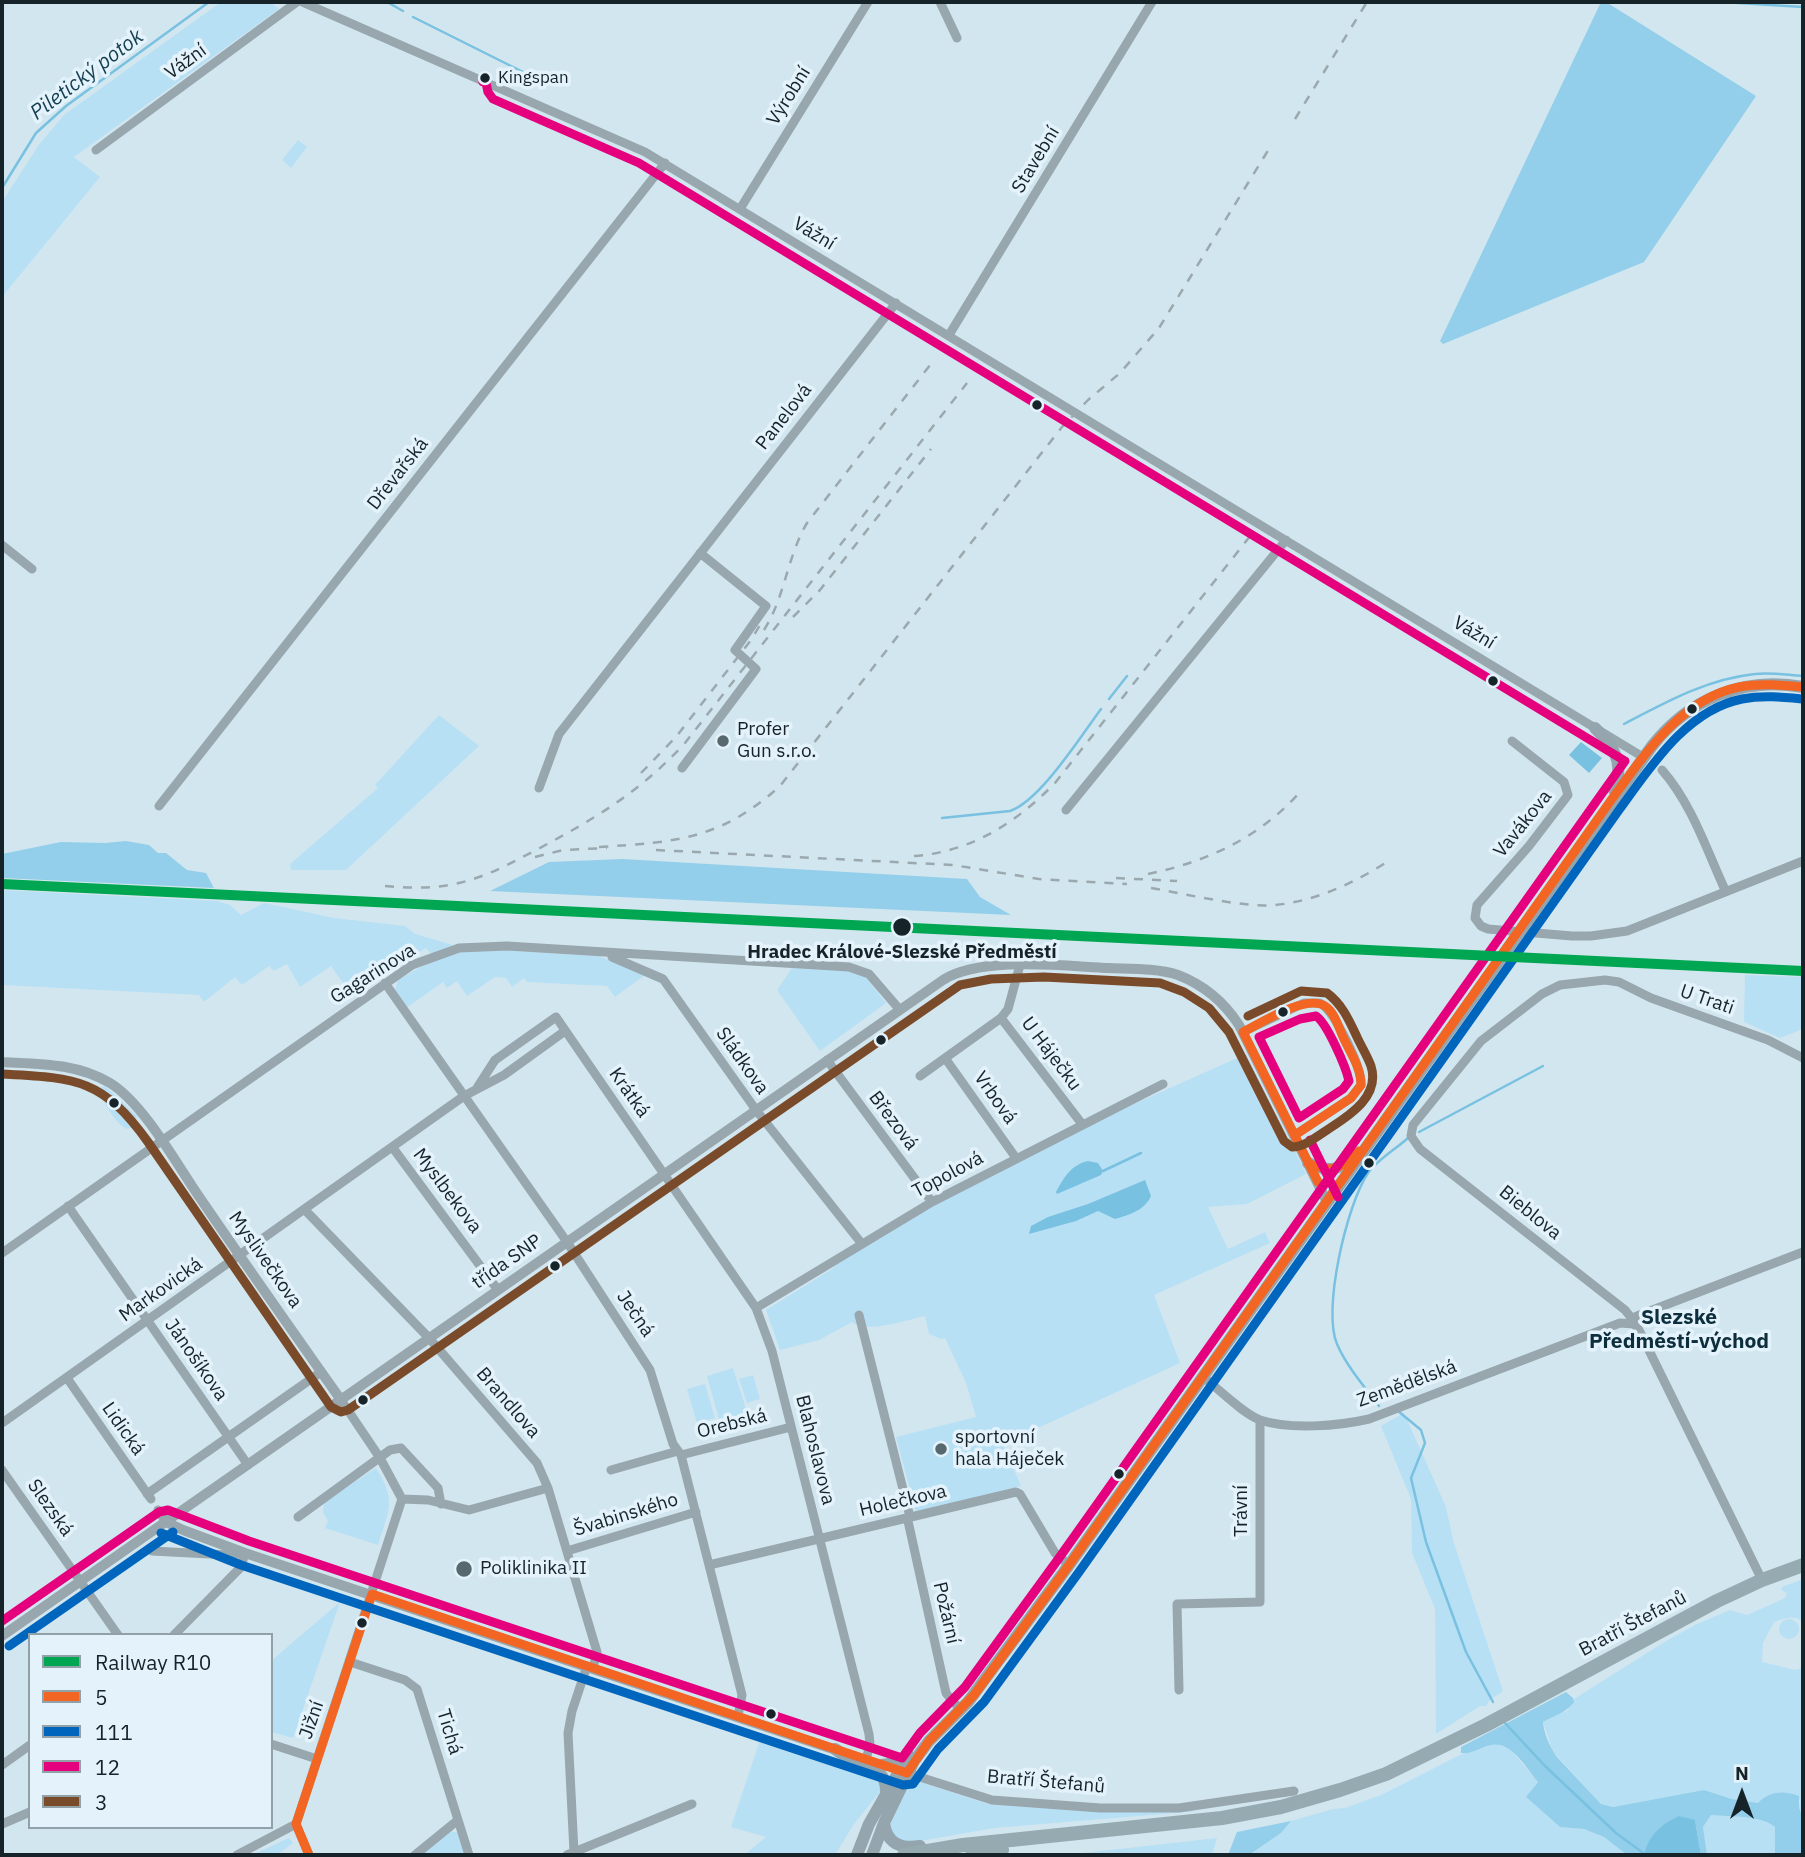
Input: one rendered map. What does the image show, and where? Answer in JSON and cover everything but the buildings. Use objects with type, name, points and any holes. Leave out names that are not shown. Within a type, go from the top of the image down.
[{"type":"main road","points":[[858,1855],[869,1824],[886,1792],[929,1741],[962,1709],[1069,1565],[1643,757],[1678,717],[1713,696],[1762,684],[1803,687]]},
{"type":"main road","points":[[1595,728],[1612,746],[1618,758],[1619,776],[1609,803]]},
{"type":"main road","points":[[1308,1163],[1326,1170],[1340,1168],[1376,1134]]},
{"type":"main road","name":"Bratří Štefanů","points":[[904,1855],[1226,1824],[1273,1816],[1334,1799],[1386,1781],[1446,1752],[1486,1725],[1697,1611],[1762,1580],[1803,1565]]},
{"type":"main road","points":[[883,1765],[909,1756],[929,1741]]},
{"type":"main road","points":[[835,1749],[878,1771],[884,1778],[886,1792]]},
{"type":"main road","points":[[874,1852],[909,1756]]},
{"type":"main road","points":[[884,1823],[891,1840],[904,1847],[947,1842],[974,1849]]},
{"type":"street","name":"Vážní","points":[[96,150],[297,2]]},
{"type":"street","name":"Vážní","points":[[302,2],[665,163],[1643,757]]},
{"type":"street","name":"Výrobní","points":[[740,209],[868,2]]},
{"type":"street","points":[[940,2],[957,38]]},
{"type":"street","name":"Stavební","points":[[948,335],[1152,2]]},
{"type":"street","name":"Dřevařská","points":[[159,806],[665,163]]},
{"type":"street","name":"Panelová","points":[[539,788],[559,734],[896,303]]},
{"type":"street","points":[[1066,810],[1286,540]]},
{"type":"street","points":[[2,545],[32,569]]},
{"type":"street","points":[[682,768],[756,669],[735,650],[766,606],[700,553]]},
{"type":"street","name":"Vavákova","points":[[1512,741],[1564,782],[1568,795],[1530,846],[1477,905],[1475,914],[1480,926],[1496,931],[1572,936],[1610,934],[1642,926],[1726,892]]},
{"type":"street","points":[[1662,769],[1687,807],[1726,892],[1803,861]]},
{"type":"street","name":"Gagarinova","points":[[2,1253],[385,983],[412,965],[459,948],[507,946],[857,969],[873,978],[900,1010]]},
{"type":"street","name":"Sládkova","points":[[604,953],[663,979],[756,1110],[862,1244]]},
{"type":"street","points":[[1020,965],[1142,970],[1176,975],[1211,994],[1229,1011],[1243,1032],[1327,1202]]},
{"type":"street","name":"třída SNP","points":[[2,1636],[955,973],[1020,965]]},
{"type":"street","name":"U Háječku","points":[[1020,965],[1008,1010],[1001,1018],[1082,1124]]},
{"type":"street","name":"U Trati","points":[[1410,1131],[1481,1041],[1542,994],[1557,986],[1619,982],[1645,996],[1768,1040],[1803,1058]]},
{"type":"street","name":"Ječná","points":[[385,983],[567,1242],[650,1370],[673,1444],[680,1453],[696,1512],[742,1695],[738,1716]]},
{"type":"street","points":[[1243,1032],[1304,1003],[1320,1003],[1332,1014],[1359,1070],[1361,1085],[1351,1098],[1294,1136]]},
{"type":"street","name":"Markovická","points":[[2,1423],[464,1096],[510,1071],[565,1031],[556,1017],[500,1057],[477,1088]]},
{"type":"street","points":[[920,1076],[1001,1018]]},
{"type":"street","name":"Krátká","points":[[565,1031],[664,1174]]},
{"type":"street","points":[[500,1057],[501,1066],[510,1071]]},
{"type":"street","name":"Vrbová","points":[[945,1058],[1016,1158]]},
{"type":"street","name":"Březová","points":[[827,1060],[932,1202]]},
{"type":"street","name":"Myslivečkova","points":[[2,1062],[60,1065],[98,1077],[126,1096],[161,1140],[341,1400]]},
{"type":"street","name":"Topolová","points":[[756,1308],[932,1202],[1163,1084]]},
{"type":"street","name":"Bieblova","points":[[1410,1131],[1412,1139],[1420,1149],[1625,1310],[1639,1330],[1762,1580]]},
{"type":"street","name":"Myslbekova","points":[[393,1148],[499,1290]]},
{"type":"street","name":"Blahoslavova","points":[[664,1174],[756,1308],[768,1336],[869,1734],[870,1744],[866,1760]]},
{"type":"street","name":"Jánošíkova","points":[[68,1206],[248,1465]]},
{"type":"street","name":"Brandlova","points":[[305,1210],[429,1338],[537,1463],[548,1488],[597,1652],[572,1711],[568,1733],[570,1854]]},
{"type":"street","name":"Zemědělská","points":[[1203,1377],[1260,1420],[1322,1426],[1346,1424],[1369,1419],[1597,1331],[1631,1322],[1803,1252]]},
{"type":"street","name":"Požární","points":[[859,1315],[909,1513],[946,1693],[962,1709]]},
{"type":"street","points":[[229,1438],[321,1372]]},
{"type":"street","name":"Lidická","points":[[67,1378],[149,1497],[229,1438]]},
{"type":"street","points":[[341,1400],[380,1458],[402,1499],[428,1500],[469,1510],[548,1488]]},
{"type":"street","name":"Trávní","points":[[1179,1690],[1177,1604],[1260,1602],[1260,1420]]},
{"type":"street","name":"Orebská","points":[[611,1470],[791,1427]]},
{"type":"street","points":[[298,1517],[390,1450],[401,1448],[438,1488],[441,1504]]},
{"type":"street","name":"Slezská","points":[[2,1470],[117,1633]]},
{"type":"street","name":"Holečkova","points":[[709,1565],[1018,1493],[1055,1553],[1069,1565]]},
{"type":"street","name":"Jižní","points":[[296,1824],[402,1499]]},
{"type":"street","points":[[158,1510],[166,1522]]},
{"type":"street","name":"Švabinského","points":[[567,1551],[696,1512]]},
{"type":"street","name":"Bratří Štefanů","points":[[166,1522],[183,1531],[245,1553],[992,1800],[1087,1807],[1179,1808],[1294,1791]]},
{"type":"street","points":[[152,1551],[229,1555],[245,1553],[241,1567],[176,1633]]},
{"type":"street","name":"Tichá","points":[[350,1662],[405,1680],[417,1689],[469,1855]]},
{"type":"street","points":[[273,1745],[317,1759]]},
{"type":"street","points":[[2,1765],[28,1746]]},
{"type":"street","points":[[570,1854],[692,1804]]},
{"type":"street","points":[[2,1824],[28,1813]]},
{"type":"street","points":[[415,1855],[458,1820]]},
{"type":"street","points":[[237,1855],[296,1824],[309,1855]]},
{"type":"shaded area","points":[[221,2],[270,2],[279,9],[74,157],[100,177],[2,297],[2,202],[38,146],[64,115]]},
{"type":"shaded area","points":[[1601,2],[1606,2],[1756,96],[1644,262],[1443,344],[1440,341]]},
{"type":"shaded area","points":[[298,140],[307,147],[291,168],[282,160]]},
{"type":"shaded area","points":[[439,715],[479,746],[346,870],[291,870],[290,864],[378,788],[375,785]]},
{"type":"shaded area","points":[[1581,742],[1602,758],[1589,773],[1569,755]]},
{"type":"shaded area","points":[[126,841],[149,845],[158,853],[166,853],[187,870],[206,873],[214,888],[2,878],[2,854],[61,842]]},
{"type":"shaded area","points":[[622,859],[967,879],[980,897],[1011,915],[490,891],[549,862]]},
{"type":"shaded area","points":[[2,890],[217,901],[230,905],[241,915],[264,903],[334,918],[405,926],[415,934],[453,945],[431,954],[426,948],[351,995],[331,966],[300,987],[287,964],[274,971],[269,966],[242,985],[235,977],[204,1002],[199,995],[2,985]]},
{"type":"shaded area","points":[[498,950],[599,956],[645,975],[615,997],[607,986],[527,982],[524,978],[512,987],[506,978],[495,977],[467,996],[457,981],[447,988],[443,982],[406,1008],[395,991],[398,980],[426,964],[459,952]]},
{"type":"shaded area","points":[[792,968],[849,971],[864,975],[886,1003],[820,1051],[777,990]]},
{"type":"shaded area","points":[[1745,975],[1803,977],[1803,1029],[1780,1038],[1744,1022]]},
{"type":"shaded area","points":[[1246,1054],[1306,1174],[1247,1204],[1208,1207],[1228,1249],[1265,1232],[1270,1243],[1154,1295],[1180,1363],[1003,1444],[1021,1486],[916,1512],[896,1437],[976,1417],[966,1383],[945,1338],[929,1334],[925,1316],[867,1327],[852,1322],[819,1340],[780,1350],[766,1310],[839,1262],[940,1202],[1123,1109]]},
{"type":"shaded area","points":[[105,1086],[137,1116],[135,1127],[126,1129],[113,1116],[101,1093],[100,1088]]},
{"type":"shaded area","points":[[1088,1161],[1098,1163],[1103,1171],[1101,1175],[1057,1194],[1069,1172]]},
{"type":"shaded area","points":[[1145,1180],[1151,1196],[1145,1205],[1131,1214],[1115,1219],[1098,1211],[1076,1221],[1029,1234],[1031,1226],[1048,1217],[1088,1204]]},
{"type":"shaded area","points":[[733,1368],[748,1415],[720,1423],[707,1376]]},
{"type":"shaded area","points":[[753,1375],[760,1399],[747,1403],[739,1379]]},
{"type":"shaded area","points":[[705,1384],[715,1418],[697,1423],[687,1389]]},
{"type":"shaded area","points":[[1404,1413],[1446,1507],[1453,1540],[1503,1691],[1486,1706],[1480,1706],[1436,1734],[1435,1609],[1412,1553],[1411,1499],[1381,1426]]},
{"type":"shaded area","points":[[376,1468],[389,1498],[378,1545],[325,1528],[328,1521],[323,1508],[327,1500]]},
{"type":"shaded area","points":[[1803,1579],[1803,1622],[1793,1617],[1774,1622],[1763,1643],[1762,1662],[1795,1670],[1803,1668],[1803,1817],[1799,1808],[1800,1800],[1786,1793],[1758,1803],[1732,1799],[1704,1790],[1613,1807],[1601,1804],[1552,1749],[1543,1722],[1555,1714],[1567,1711],[1574,1699],[1695,1625],[1730,1610],[1747,1615],[1785,1598],[1787,1594],[1782,1587]]},
{"type":"shaded area","points":[[340,1602],[293,1738],[273,1733],[273,1659]]},
{"type":"shaded area","points":[[1789,1619],[1796,1622],[1799,1629],[1796,1636],[1789,1639],[1782,1636],[1779,1629],[1782,1622]]},
{"type":"shaded area","points":[[1566,1692],[1574,1702],[1564,1711],[1543,1722],[1546,1736],[1557,1757],[1601,1804],[1613,1807],[1704,1790],[1732,1799],[1758,1803],[1772,1794],[1793,1794],[1799,1796],[1799,1808],[1803,1817],[1803,1855],[1775,1855],[1775,1827],[1769,1823],[1753,1818],[1711,1815],[1703,1827],[1707,1855],[1701,1855],[1695,1820],[1644,1855],[1627,1855],[1604,1837],[1584,1829],[1560,1827],[1526,1797],[1538,1782],[1510,1750],[1495,1744],[1461,1753],[1461,1747]]},
{"type":"shaded area","points":[[761,1737],[822,1758],[834,1757],[856,1768],[878,1774],[884,1787],[854,1824],[835,1855],[744,1855],[766,1837],[731,1827]]},
{"type":"shaded area","points":[[1496,1743],[1511,1750],[1538,1782],[1526,1797],[1560,1827],[1584,1829],[1604,1837],[1627,1855],[1249,1855],[1281,1833],[1291,1821],[1345,1808],[1381,1795],[1460,1755]]},
{"type":"shaded area","points":[[920,1782],[988,1804],[1198,1811],[994,1828],[909,1843],[890,1834],[890,1827],[902,1795]]},
{"type":"shaded area","points":[[1711,1815],[1753,1818],[1775,1827],[1775,1855],[1707,1855],[1703,1827]]},
{"type":"shaded area","points":[[1679,1816],[1695,1820],[1701,1855],[1644,1855],[1656,1831]]},
{"type":"shaded area","points":[[1291,1821],[1281,1833],[1249,1855],[1228,1855],[1237,1832]]},
{"type":"shaded area","points":[[450,1831],[460,1833],[467,1855],[421,1855]]},
{"type":"shaded area","points":[[289,1838],[293,1843],[277,1855],[252,1855]]},
{"type":"shaded area","points":[[1217,1838],[1212,1855],[1065,1855]]},
{"type":"waterway","name":"Piletický potok","points":[[2,188],[36,133],[66,106],[209,2]]},
{"type":"waterway","points":[[387,2],[403,11]]},
{"type":"waterway","points":[[1722,2],[1803,7]]},
{"type":"waterway","points":[[413,17],[531,76]]},
{"type":"waterway","points":[[1624,724],[1687,693],[1720,681],[1761,673],[1803,676]]},
{"type":"waterway","points":[[1109,699],[1127,676]]},
{"type":"waterway","points":[[942,818],[1010,811],[1022,805],[1047,781],[1101,709]]},
{"type":"waterway","points":[[1419,1132],[1543,1066]]},
{"type":"waterway","points":[[1379,1406],[1337,1344],[1333,1328],[1335,1283],[1345,1232],[1360,1188],[1372,1168],[1408,1138]]},
{"type":"waterway","points":[[1103,1171],[1141,1153]]},
{"type":"waterway","points":[[1398,1411],[1421,1430],[1425,1443],[1411,1478],[1426,1542],[1466,1652],[1493,1702]]},
{"type":"waterway","points":[[1505,1723],[1545,1766],[1616,1833],[1646,1855]]},
{"type":"railway","points":[[1295,119],[1367,2]]},
{"type":"railway","points":[[599,847],[674,840],[717,828],[737,818],[780,786],[1062,427],[1120,373],[1159,328],[1272,144]]},
{"type":"railway","points":[[764,630],[777,604],[795,549],[807,523],[934,360]]},
{"type":"railway","points":[[385,886],[437,887],[487,874],[579,826],[616,803],[651,776],[685,743],[967,383]]},
{"type":"railway","points":[[793,617],[820,590],[931,449]]},
{"type":"railway","points":[[914,856],[955,849],[991,833],[1025,811],[1055,783],[1251,535]]},
{"type":"railway","points":[[641,773],[676,737],[751,640],[763,620]]},
{"type":"railway","points":[[1148,874],[1190,863],[1230,846],[1267,823],[1299,793]]},
{"type":"railway","points":[[535,857],[563,850],[607,848]]},
{"type":"railway","points":[[656,850],[953,865],[1039,879],[1127,884]]},
{"type":"railway","points":[[1151,888],[1240,904],[1289,903],[1342,886],[1390,860]]},
{"type":"railway","points":[[1116,878],[1177,881]]},
{"type":"rail line","name":"R10","points":[[2,884],[1803,971]]},
{"type":"transit line","name":"12","points":[[2,1621],[159,1512],[168,1510],[249,1541],[902,1758],[920,1733],[965,1687],[1059,1558],[1625,761],[639,163],[493,99],[488,92],[485,78],[483,82]]},
{"type":"transit line","name":"5","points":[[372,1594],[907,1773],[929,1741],[974,1695],[1069,1565],[1649,750],[1681,717],[1718,694],[1755,685],[1803,687]]},
{"type":"transit line","name":"111","points":[[161,1533],[241,1565],[903,1785],[913,1784],[938,1749],[984,1702],[1079,1572],[1657,759],[1687,728],[1722,705],[1757,697],[1802,699]]},
{"type":"transit line","name":"3","points":[[2,1074],[69,1080],[101,1093],[116,1105],[148,1142],[331,1407],[341,1412],[348,1410],[960,985],[991,979],[1044,977],[1160,983],[1184,992],[1209,1008],[1229,1032],[1284,1141],[1292,1147],[1307,1143],[1338,1123],[1368,1095],[1373,1076],[1371,1066],[1345,1013],[1327,993],[1301,991],[1248,1016]]},
{"type":"transit line","name":"5","points":[[1295,1135],[1351,1098],[1361,1085],[1357,1067],[1334,1016],[1325,1006],[1317,1003],[1284,1011],[1243,1032],[1318,1182]]},
{"type":"transit line","name":"12","points":[[1316,1016],[1330,1036],[1349,1081],[1343,1089],[1299,1118],[1259,1037],[1300,1019],[1316,1016]]},
{"type":"transit line","name":"12","points":[[1310,1140],[1338,1197]]},
{"type":"transit line","name":"5","points":[[1308,1163],[1324,1168],[1336,1168],[1359,1151]]},
{"type":"transit line","name":"111","points":[[9,1646],[173,1532]]},
{"type":"transit line","name":"5","points":[[309,1855],[296,1824],[372,1594]]},
{"type":"place","name":"Kingspan","points":[[485,78]]},
{"type":"place","name":"Profer Gun s.r.o.","points":[[723,741]]},
{"type":"place","name":"Hradec Králové-Slezské Předměstí","points":[[902,927]]},
{"type":"place","name":"sportovní hala Háječek","points":[[941,1449]]},
{"type":"place","name":"Poliklinika II","points":[[464,1569]]},
{"type":"district","name":"Slezské Předměstí-východ","points":[[1679,1330]]}]
